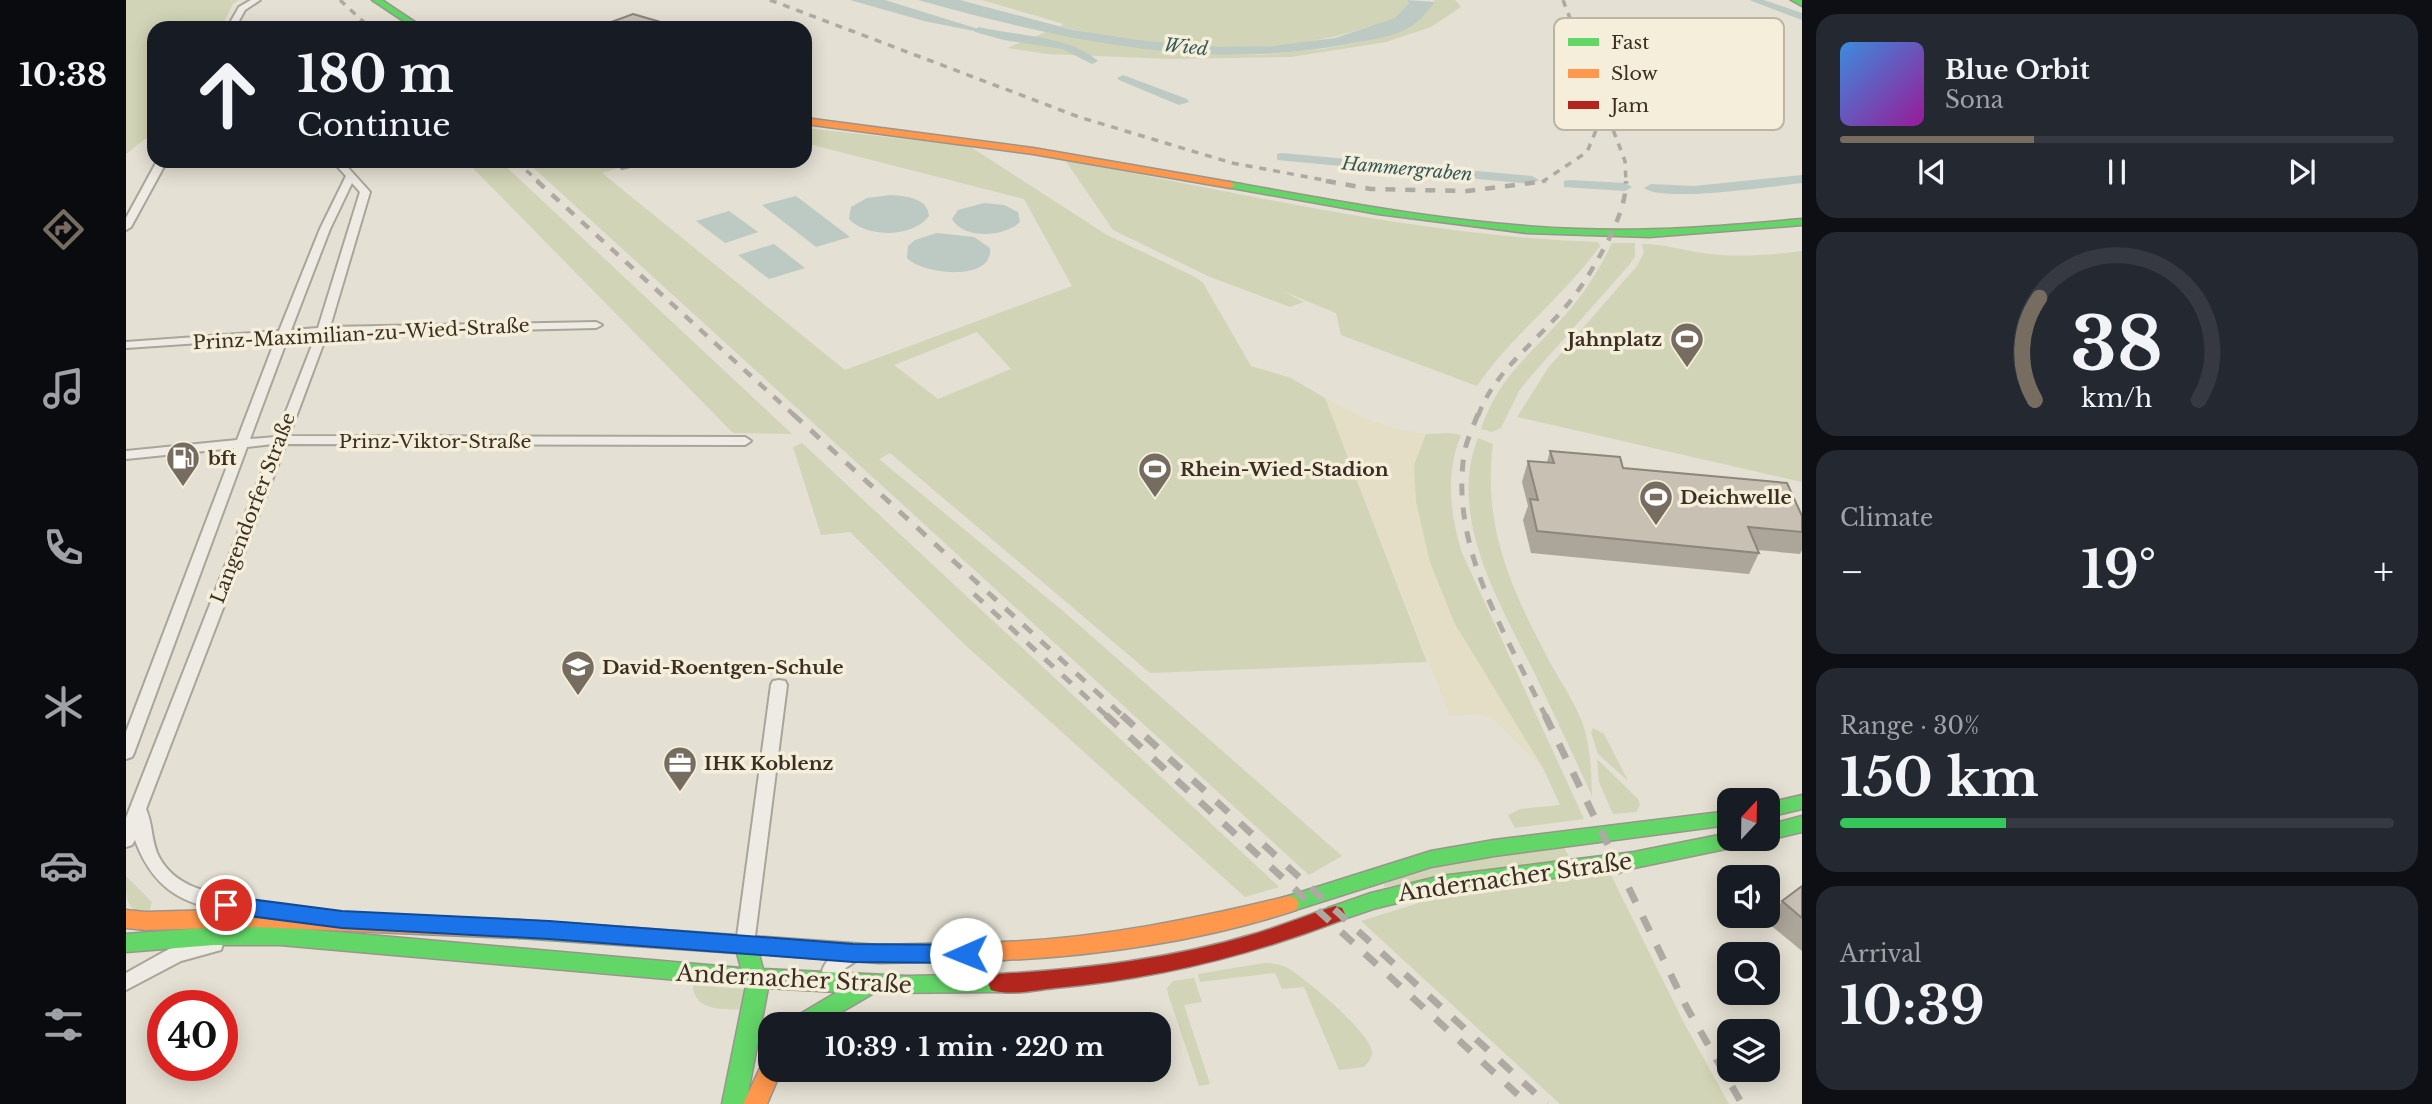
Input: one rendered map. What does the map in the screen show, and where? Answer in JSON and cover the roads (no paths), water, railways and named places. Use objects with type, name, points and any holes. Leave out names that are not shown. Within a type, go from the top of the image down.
[{"type":"street","points":[[235,21],[242,9],[256,0]]},
{"type":"street","points":[[376,0],[409,21]]},
{"type":"street","points":[[1795,0],[1802,3]]},
{"type":"street","points":[[812,122],[1031,150],[1360,210],[1493,229],[1583,235],[1660,236],[1739,231],[1802,222]]},
{"type":"street","points":[[126,226],[158,168]]},
{"type":"street","name":"Langendorfer Straße","points":[[126,840],[323,331],[365,192],[343,168]]},
{"type":"street","name":"Langendorfer Straße","points":[[126,753],[283,335],[325,229],[350,177]]},
{"type":"street","name":"Prinz-Maximilian-zu-Wied-Straße","points":[[126,345],[323,331],[596,325]]},
{"type":"street","name":"Prinz-Viktor-Straße","points":[[126,455],[279,440],[745,441]]},
{"type":"street","points":[[734,1104],[757,1002],[756,979],[745,944],[779,685]]},
{"type":"street","points":[[1780,807],[1802,802]]},
{"type":"street","points":[[139,806],[140,831],[145,851],[162,877],[171,885],[202,899],[226,905],[342,919]]},
{"type":"street","name":"Andernacher Straße","points":[[126,919],[342,919],[537,929],[853,953],[996,953],[1166,933],[1286,906],[1431,859],[1494,848],[1717,820]]},
{"type":"street","points":[[1780,829],[1802,824]]},
{"type":"street","name":"Andernacher Straße","points":[[126,943],[214,936],[305,937],[868,987],[1026,983],[1175,962],[1259,943],[1409,889],[1473,878],[1620,862],[1717,843]]},
{"type":"street","points":[[126,982],[176,955],[255,935]]},
{"type":"street","points":[[840,985],[832,979],[832,967],[853,953]]},
{"type":"street","points":[[820,1012],[868,987]]},
{"type":"street","points":[[755,1104],[765,1082]]},
{"type":"water","points":[[850,0],[885,0],[1004,37],[924,21]]},
{"type":"water","name":"Wied","points":[[918,0],[960,0],[1073,30],[1145,41],[1218,47],[1272,46],[1335,38],[1395,18],[1409,3],[1407,0],[1435,2],[1413,25],[1384,37],[1298,51],[1244,54],[1189,53],[1079,39]]},
{"type":"water","points":[[891,195],[909,197],[920,202],[925,205],[929,216],[912,228],[890,233],[867,230],[849,219],[851,207],[867,198]]},
{"type":"water","points":[[796,196],[850,237],[816,247],[762,205]]},
{"type":"water","points":[[984,203],[1004,205],[1018,212],[1020,222],[1005,231],[985,234],[966,230],[952,219],[958,210]]},
{"type":"water","points":[[729,211],[758,232],[725,243],[696,221]]},
{"type":"water","points":[[937,233],[974,237],[990,248],[988,259],[970,271],[956,272],[927,268],[907,258],[908,246],[915,240]]},
{"type":"water","points":[[774,244],[805,268],[769,279],[738,255]]},
{"type":"waterway","name":"Hammergraben","points":[[1754,0],[1802,17]]},
{"type":"waterway","name":"Hammergraben","points":[[979,30],[1004,37],[1065,46],[1092,61]]},
{"type":"waterway","name":"Hammergraben","points":[[1123,78],[1183,102]]},
{"type":"waterway","name":"Hammergraben","points":[[1282,157],[1532,180]]},
{"type":"waterway","name":"Hammergraben","points":[[1651,188],[1694,190],[1802,179]]},
{"type":"waterway","name":"Hammergraben","points":[[1569,184],[1625,187]]},
{"type":"railway","points":[[340,0],[362,21]]},
{"type":"railway","points":[[770,0],[1079,117],[1232,163],[1335,182]]},
{"type":"railway","points":[[1563,0],[1570,18]]},
{"type":"railway","points":[[1543,181],[1587,152],[1596,130]]},
{"type":"railway","points":[[1613,130],[1625,161],[1626,181]]},
{"type":"railway","points":[[524,168],[539,182]]},
{"type":"railway","points":[[537,181],[795,416]]},
{"type":"railway","points":[[1326,181],[1371,189],[1467,191],[1543,181]]},
{"type":"railway","points":[[1478,416],[1503,373],[1561,312],[1586,278],[1618,219],[1626,181]]},
{"type":"railway","points":[[793,414],[1124,717]]},
{"type":"railway","points":[[1478,414],[1464,455],[1462,490],[1465,524],[1485,591],[1545,715]]},
{"type":"railway","points":[[974,594],[1108,717]]},
{"type":"railway","points":[[1106,715],[1528,1104]]},
{"type":"railway","points":[[1122,715],[1547,1104]]},
{"type":"railway","points":[[1545,715],[1686,1006],[1742,1104]]},
{"type":"place","name":"Jahnplatz","points":[[1687,369]]},
{"type":"place","name":"bft","points":[[183,488]]},
{"type":"place","name":"Rhein-Wied-Stadion","points":[[1155,499]]},
{"type":"place","name":"Deichwelle","points":[[1656,527]]},
{"type":"place","name":"David-Roentgen-Schule","points":[[578,697]]},
{"type":"place","name":"IHK Koblenz","points":[[680,793]]}]
